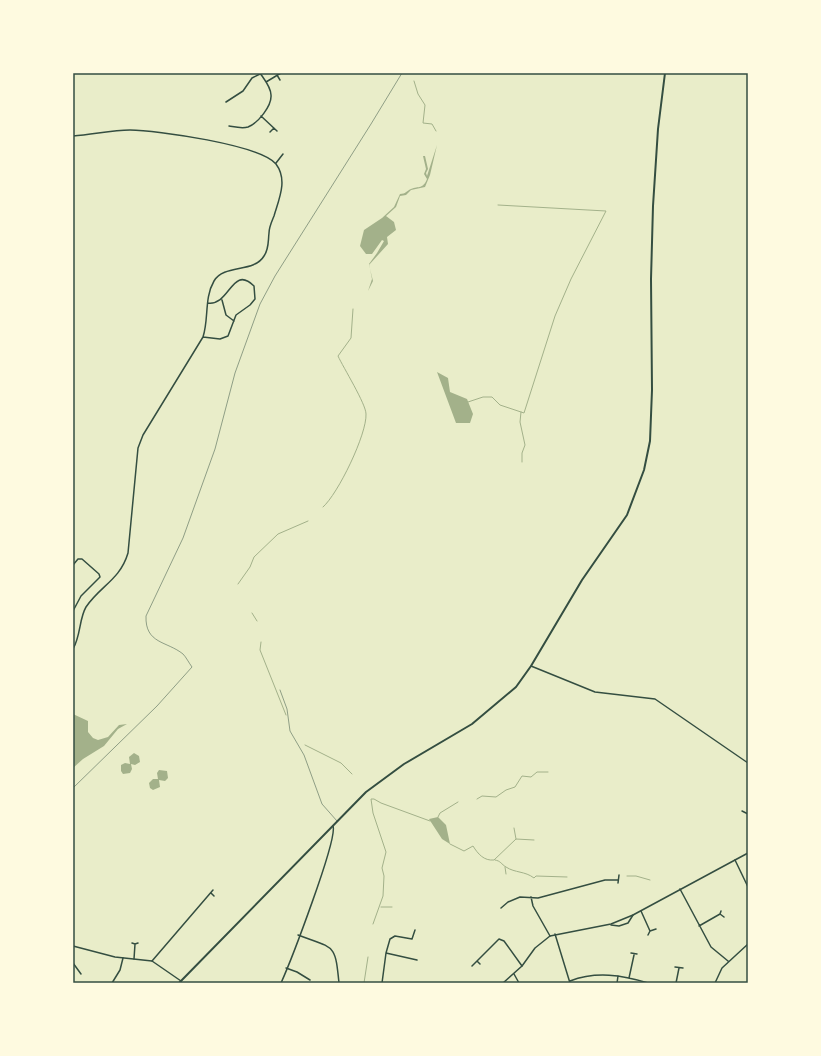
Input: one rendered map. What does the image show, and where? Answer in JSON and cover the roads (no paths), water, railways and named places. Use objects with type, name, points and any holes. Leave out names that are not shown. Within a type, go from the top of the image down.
[{"type":"main road","points":[[180,982],[366,792],[404,764],[472,724],[516,687],[531,666],[582,580],[627,516],[641,477],[650,441],[650,279],[658,135],[665,73]]},
{"type":"street","points":[[226,102],[243,91],[252,78],[260,73],[271,92],[271,102],[261,116],[246,127],[229,126]]},
{"type":"street","points":[[266,82],[281,73]]},
{"type":"street","points":[[277,75],[280,80]]},
{"type":"street","points":[[261,116],[277,131]]},
{"type":"street","points":[[270,132],[274,128]]},
{"type":"street","points":[[73,136],[130,130],[188,135],[266,155],[276,163],[280,173],[282,188],[269,232],[270,242],[264,257],[250,265],[220,275],[214,280],[210,291],[206,328],[203,337],[143,435],[138,448],[128,553],[124,566],[85,609],[80,633],[73,649]]},
{"type":"street","points":[[276,163],[283,154]]},
{"type":"street","points":[[203,337],[220,339],[224,338],[231,332],[234,321],[239,312],[250,305],[255,299],[254,286],[249,282],[238,281],[233,284],[222,300],[208,303]]},
{"type":"street","points":[[222,300],[226,315],[234,321]]},
{"type":"street","points":[[73,565],[78,559],[82,559],[99,574],[100,577],[81,596],[73,611]]},
{"type":"street","points":[[531,666],[595,692],[616,696],[655,699],[748,763]]},
{"type":"street","points":[[742,811],[747,813],[748,810]]},
{"type":"street","points":[[280,983],[327,861],[334,834],[332,826]]},
{"type":"street","points":[[503,983],[522,966],[535,948],[550,936],[611,924],[633,915],[748,853]]},
{"type":"street","points":[[735,860],[748,887]]},
{"type":"street","points":[[618,883],[619,875]]},
{"type":"street","points":[[501,908],[508,902],[520,897],[538,898],[605,880],[618,880]]},
{"type":"street","points":[[680,889],[713,950],[728,961]]},
{"type":"street","points":[[152,961],[213,890]]},
{"type":"street","points":[[531,897],[533,906],[550,936]]},
{"type":"street","points":[[641,911],[650,931]]},
{"type":"street","points":[[699,926],[720,914],[721,911]]},
{"type":"street","points":[[720,914],[724,917]]},
{"type":"street","points":[[611,924],[619,926],[628,924],[633,915]]},
{"type":"street","points":[[648,935],[650,931],[656,929]]},
{"type":"street","points":[[382,983],[386,953],[388,944],[392,937],[395,936],[412,939],[415,930]]},
{"type":"street","points":[[555,934],[570,982],[584,975],[618,976],[648,983]]},
{"type":"street","points":[[298,936],[332,949],[336,957],[339,983]]},
{"type":"street","points":[[472,966],[499,939],[504,941],[522,966]]},
{"type":"street","points":[[132,943],[138,943]]},
{"type":"street","points":[[134,959],[135,944]]},
{"type":"street","points":[[715,983],[722,968],[748,944]]},
{"type":"street","points":[[73,946],[123,958],[152,961],[180,982]]},
{"type":"street","points":[[386,953],[417,960]]},
{"type":"street","points":[[629,978],[634,955]]},
{"type":"street","points":[[112,983],[120,970],[123,958]]},
{"type":"street","points":[[477,961],[480,964]]},
{"type":"street","points":[[73,963],[81,974]]},
{"type":"street","points":[[675,967],[683,968]]},
{"type":"street","points":[[286,968],[297,972],[310,980]]},
{"type":"street","points":[[676,983],[679,968]]},
{"type":"street","points":[[514,974],[520,983]]},
{"type":"street","points":[[617,983],[618,976]]},
{"type":"lane","points":[[280,690],[287,709],[290,731],[304,755],[322,804],[337,821]]},
{"type":"waterway","points":[[414,81],[418,94],[425,105],[423,123],[432,124],[436,131]]},
{"type":"waterway","points":[[468,402],[483,397],[492,397],[500,405],[524,413],[555,316],[571,279],[606,211],[498,205]]},
{"type":"waterway","points":[[323,507],[336,490],[343,477],[357,449],[365,423],[365,409],[338,356],[351,338],[353,309]]},
{"type":"waterway","points":[[521,412],[520,422],[525,445],[522,453],[522,462]]},
{"type":"waterway","points":[[238,584],[250,567],[254,557],[278,534],[308,521]]},
{"type":"waterway","points":[[252,613],[257,621]]},
{"type":"waterway","points":[[261,642],[260,650],[286,715]]},
{"type":"waterway","points":[[305,745],[341,763],[352,774]]},
{"type":"waterway","points":[[477,799],[482,796],[496,797],[506,790],[515,787],[522,776],[531,777],[537,772],[548,772]]},
{"type":"waterway","points":[[373,924],[383,896],[384,876],[382,868],[386,852],[373,813],[371,799],[430,821]]},
{"type":"waterway","points":[[438,817],[440,813],[458,802]]},
{"type":"waterway","points":[[514,828],[516,839]]},
{"type":"waterway","points":[[450,844],[464,851],[473,846],[482,856],[487,859],[494,860],[516,839],[534,840]]},
{"type":"waterway","points":[[495,860],[509,869],[527,874],[534,878],[536,876],[567,877]]},
{"type":"waterway","points":[[505,867],[506,874]]},
{"type":"waterway","points":[[627,876],[636,876],[650,880]]},
{"type":"waterway","points":[[381,907],[392,907]]},
{"type":"waterway","points":[[364,983],[368,957]]}]
